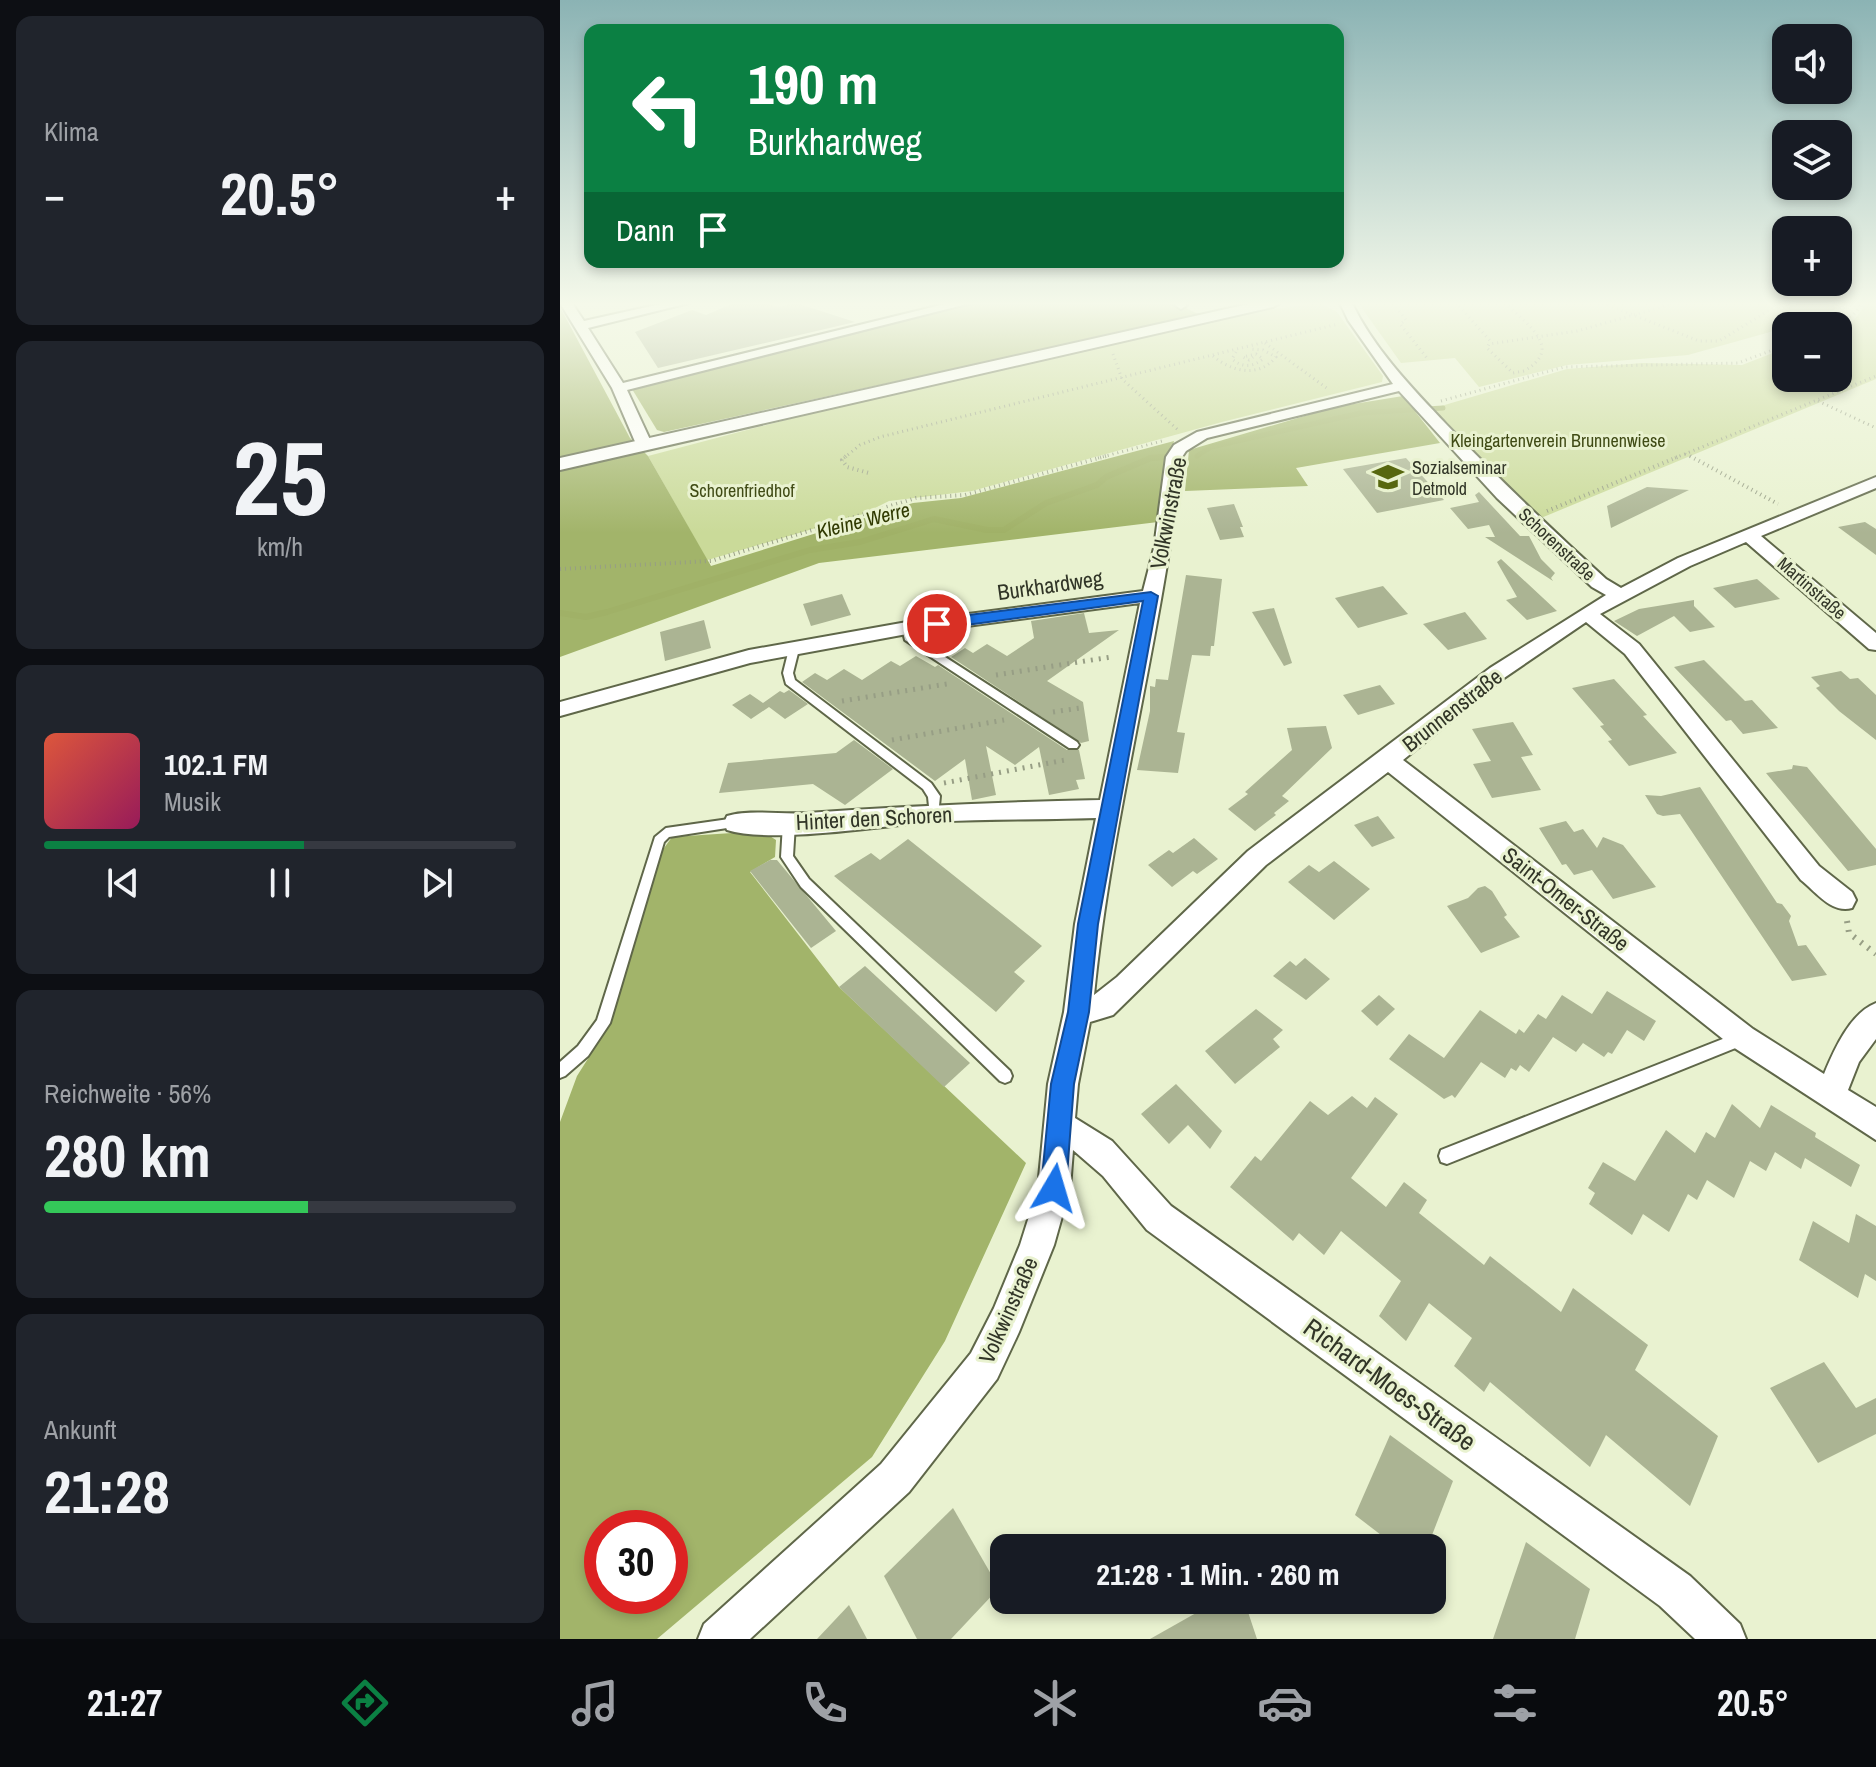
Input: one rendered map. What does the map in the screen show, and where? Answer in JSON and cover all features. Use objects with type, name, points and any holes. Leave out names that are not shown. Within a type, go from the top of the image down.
[{"type":"street","points":[[614,379],[644,444]]},
{"type":"street","points":[[619,388],[654,379]]},
{"type":"street","points":[[560,464],[927,379]]},
{"type":"street","name":"Schorenstraße","points":[[1397,379],[1527,518],[1599,583],[1620,595]]},
{"type":"street","name":"Volkwinstraße","points":[[719,1639],[895,1478],[984,1366],[1007,1320],[1037,1245],[1054,1188],[1063,1084],[1078,1012],[1088,924],[1108,809],[1163,548],[1174,457],[1180,448],[1202,435],[1333,399],[1402,386]]},
{"type":"street","name":"Brunnenstraße","points":[[1078,1012],[1103,1006],[1127,986],[1257,858],[1497,673],[1587,613],[1747,535],[1876,482]]},
{"type":"street","name":"Martinstraße","points":[[1747,535],[1763,545],[1876,644]]},
{"type":"street","name":"Burkhardweg","points":[[560,709],[697,669],[794,649],[907,628],[1151,596]]},
{"type":"street","name":"Schorenstraße","points":[[1587,613],[1632,649],[1810,873],[1843,900]]},
{"type":"street","name":"Saint-Omer-Straße","points":[[1388,760],[1743,1038],[1876,1125]]},
{"type":"street","name":"Hinter den Schoren","points":[[736,823],[789,824],[934,813],[1108,809]]},
{"type":"street","points":[[1831,1096],[1847,1054],[1876,1016]]},
{"type":"street","name":"Richard-Moes-Straße","points":[[1060,1128],[1073,1130],[1100,1151],[1159,1218],[1675,1591],[1725,1639]]},
{"type":"lane","points":[[907,628],[909,638],[1073,745]]},
{"type":"lane","points":[[794,649],[788,673],[790,682],[927,786],[934,796],[934,813]]},
{"type":"lane","name":"Hinter den Schoren","points":[[560,1071],[583,1051],[603,1023],[653,855],[666,833],[736,823]]},
{"type":"lane","points":[[789,824],[787,857],[805,883],[1005,1076]]},
{"type":"lane","points":[[1447,1156],[1743,1038]]},
{"type":"path","points":[[869,473],[847,467],[842,460],[860,445],[880,437],[1120,379]]},
{"type":"path","points":[[1122,379],[1180,436]]},
{"type":"path","points":[[1308,379],[1333,399]]},
{"type":"path","points":[[1422,409],[1519,379]]},
{"type":"path","points":[[1527,518],[1867,379]]},
{"type":"path","points":[[1817,400],[1876,428]]},
{"type":"path","points":[[560,569],[682,566],[711,561],[916,498],[965,495],[1162,441]]},
{"type":"path","points":[[1684,453],[1796,514]]},
{"type":"path","points":[[984,677],[1111,657]]},
{"type":"path","points":[[832,702],[971,680]]},
{"type":"path","points":[[891,740],[951,729]]},
{"type":"path","points":[[927,786],[1065,760]]},
{"type":"path","points":[[1861,943],[1876,954]]},
{"type":"green space","points":[[560,379],[599,379],[630,438],[648,456],[711,566],[913,503],[961,498],[1174,441],[1158,522],[819,563],[560,657]]},
{"type":"green space","points":[[670,379],[905,379],[664,432],[657,430],[632,389]]},
{"type":"green space","name":"Schorenfriedhof","points":[[957,379],[1382,379],[972,491],[889,501],[863,514],[707,560],[648,456]]},
{"type":"green space","points":[[1473,379],[1509,379],[1479,387]]},
{"type":"green space","name":"Kleingartenverein Brunnenwiese","points":[[1531,379],[1772,379],[1772,392],[1845,392],[1541,518],[1431,409]]},
{"type":"green space","name":"Kleingartenverein Brunnenwiese","points":[[1852,379],[1875,379],[1852,389]]},
{"type":"green space","points":[[1403,396],[1440,443],[1296,468],[1308,486],[1185,491],[1189,450],[1335,407]]},
{"type":"green space","points":[[762,831],[776,840],[775,857],[750,872],[839,987],[1026,1163],[945,1341],[872,1457],[688,1613],[688,1510],[584,1510],[584,1614],[687,1614],[657,1639],[560,1639],[560,1122],[577,1076],[608,1027],[659,855],[672,837]]},
{"type":"building","points":[[1406,458],[1444,500],[1377,513],[1343,469]]},
{"type":"building","points":[[1647,487],[1689,490],[1611,528],[1607,506]]},
{"type":"building","points":[[1479,492],[1520,536],[1529,536],[1541,559],[1555,573],[1551,578],[1553,581],[1485,537],[1495,537],[1489,525],[1468,529],[1450,508],[1479,502],[1475,495]]},
{"type":"building","points":[[1234,504],[1244,537],[1220,540],[1207,508]]},
{"type":"building","points":[[1865,522],[1876,529],[1876,555],[1838,527]]},
{"type":"building","points":[[1501,559],[1557,611],[1527,620],[1506,600],[1517,597],[1497,562]]},
{"type":"building","points":[[1186,575],[1222,579],[1214,646],[1211,646],[1210,656],[1192,655],[1177,732],[1185,733],[1178,773],[1137,770],[1150,711],[1150,686],[1155,687],[1156,679],[1168,680]]},
{"type":"building","points":[[1757,579],[1780,599],[1735,608],[1713,588]]},
{"type":"building","points":[[1383,586],[1408,614],[1358,628],[1335,598]]},
{"type":"building","points":[[842,594],[851,615],[811,626],[803,604]]},
{"type":"building","points":[[1694,600],[1694,606],[1715,627],[1690,632],[1674,616],[1637,636],[1614,621],[1639,609]]},
{"type":"building","points":[[1274,608],[1292,663],[1284,666],[1252,612]]},
{"type":"building","points":[[1465,612],[1487,639],[1448,650],[1423,624]]},
{"type":"building","points":[[1084,613],[1089,633],[1119,630],[1047,681],[1083,702],[1089,741],[1081,743],[951,657],[965,648],[973,653],[987,644],[1007,656],[1034,638],[1031,621]]},
{"type":"building","points":[[704,620],[711,648],[665,661],[660,632]]},
{"type":"building","points":[[916,656],[935,667],[938,665],[1067,750],[1079,750],[1085,779],[1076,780],[1079,789],[1049,795],[1039,747],[1015,765],[986,746],[996,795],[972,800],[965,759],[935,781],[802,682],[815,673],[827,680],[844,669],[862,680],[891,661],[900,666]]},
{"type":"building","points":[[1704,660],[1745,701],[1752,700],[1778,728],[1743,734],[1731,720],[1726,721],[1674,667]]},
{"type":"building","points":[[1841,671],[1850,679],[1858,678],[1876,695],[1876,740],[1839,711],[1816,688],[1820,686],[1811,677]]},
{"type":"building","points":[[1614,679],[1677,753],[1629,766],[1608,741],[1612,740],[1600,726],[1604,725],[1572,688]]},
{"type":"building","points":[[1380,685],[1395,704],[1358,715],[1343,695]]},
{"type":"building","points":[[789,690],[808,704],[785,719],[769,707],[751,719],[732,705],[750,694],[763,703],[780,691],[784,693]]},
{"type":"building","points":[[1513,722],[1533,755],[1521,757],[1541,790],[1492,798],[1473,764],[1491,761],[1472,729]]},
{"type":"building","points":[[1326,726],[1332,748],[1282,796],[1289,801],[1274,813],[1276,815],[1255,831],[1228,809],[1248,794],[1245,792],[1292,750],[1287,728]]},
{"type":"building","points":[[854,740],[893,769],[845,805],[813,784],[719,793],[728,763],[836,753]]},
{"type":"building","points":[[1793,765],[1807,767],[1876,849],[1876,865],[1848,871],[1766,773],[1792,769]]},
{"type":"building","points":[[1700,787],[1777,903],[1782,904],[1791,916],[1789,921],[1798,946],[1806,945],[1827,975],[1792,981],[1680,814],[1657,814],[1645,795],[1661,796]]},
{"type":"building","points":[[1378,816],[1395,838],[1372,847],[1354,825]]},
{"type":"building","points":[[1566,821],[1574,832],[1583,829],[1597,848],[1603,837],[1623,845],[1656,887],[1613,899],[1592,870],[1574,875],[1566,864],[1562,865],[1539,828]]},
{"type":"building","points":[[1194,838],[1218,859],[1197,874],[1193,871],[1172,887],[1148,865]]},
{"type":"building","points":[[908,839],[1042,946],[1014,972],[1025,981],[996,1012],[834,876],[871,853],[880,860]]},
{"type":"building","points":[[770,860],[777,860],[836,931],[811,948],[750,871]]},
{"type":"building","points":[[1334,861],[1370,889],[1334,920],[1288,882],[1309,865],[1319,872]]},
{"type":"building","points":[[1485,886],[1492,891],[1507,915],[1504,917],[1520,937],[1481,953],[1447,906],[1468,898],[1478,888]]},
{"type":"building","points":[[1305,958],[1330,979],[1306,1000],[1273,976],[1290,961],[1296,966]]},
{"type":"building","points":[[865,966],[970,1063],[944,1087],[839,987]]},
{"type":"building","points":[[1607,991],[1656,1021],[1644,1041],[1627,1030],[1612,1054],[1608,1052],[1604,1057],[1583,1043],[1576,1052],[1553,1037],[1529,1072],[1520,1065],[1516,1071],[1511,1068],[1505,1078],[1481,1062],[1455,1098],[1452,1095],[1444,1099],[1389,1059],[1409,1034],[1444,1058],[1480,1010],[1516,1034],[1519,1029],[1524,1033],[1538,1014],[1546,1019],[1562,995],[1592,1014]]},
{"type":"building","points":[[1379,995],[1395,1009],[1377,1026],[1361,1011]]},
{"type":"building","points":[[1256,1009],[1283,1030],[1273,1039],[1280,1047],[1235,1084],[1205,1051]]},
{"type":"building","points":[[1176,1084],[1222,1131],[1210,1149],[1188,1125],[1169,1144],[1141,1114]]},
{"type":"building","points":[[1352,1096],[1367,1108],[1375,1097],[1398,1114],[1351,1178],[1386,1207],[1404,1182],[1427,1200],[1419,1213],[1484,1265],[1490,1256],[1561,1312],[1573,1288],[1648,1345],[1635,1370],[1718,1436],[1690,1506],[1606,1435],[1590,1467],[1490,1382],[1484,1392],[1454,1366],[1472,1338],[1429,1303],[1406,1341],[1379,1316],[1401,1281],[1341,1231],[1324,1255],[1299,1233],[1293,1241],[1230,1187],[1255,1156],[1261,1161],[1310,1101],[1328,1115]]},
{"type":"building","points":[[1732,1104],[1760,1128],[1771,1105],[1816,1133],[1815,1137],[1860,1165],[1851,1187],[1805,1158],[1801,1169],[1775,1152],[1766,1171],[1750,1161],[1734,1198],[1707,1180],[1697,1200],[1688,1194],[1669,1232],[1643,1214],[1632,1235],[1589,1204],[1595,1193],[1588,1188],[1603,1162],[1635,1181],[1666,1130],[1695,1153],[1706,1132],[1715,1138]]},
{"type":"building","points":[[1856,1214],[1876,1226],[1876,1281],[1865,1274],[1858,1298],[1799,1260],[1813,1221],[1849,1243]]},
{"type":"building","points":[[1824,1362],[1856,1408],[1876,1398],[1876,1434],[1818,1463],[1770,1388]]},
{"type":"building","points":[[1390,1435],[1453,1481],[1432,1534],[1380,1534],[1355,1515]]},
{"type":"building","points":[[953,1508],[990,1572],[990,1598],[951,1639],[917,1639],[884,1576]]},
{"type":"building","points":[[1526,1542],[1590,1589],[1575,1639],[1493,1639]]},
{"type":"building","points":[[849,1605],[867,1639],[817,1639]]},
{"type":"building","points":[[1194,1614],[1249,1614],[1257,1639],[1150,1639]]},
{"type":"waterway","name":"Kleine Werre","points":[[1197,456],[1211,447],[1361,413],[1443,408]]},
{"type":"waterway","name":"Kleine Werre","points":[[560,613],[586,617],[607,612],[810,550],[860,542],[934,519],[987,530],[1004,530],[1046,503],[1097,485],[1106,477],[1151,458],[1166,457],[1150,458]]},
{"type":"place","name":"Sozialseminar Detmold","points":[[1388,477]]},
{"type":"route","points":[[937,624],[1151,596],[1088,924],[1084,975],[1063,1084],[1054,1188]]}]
